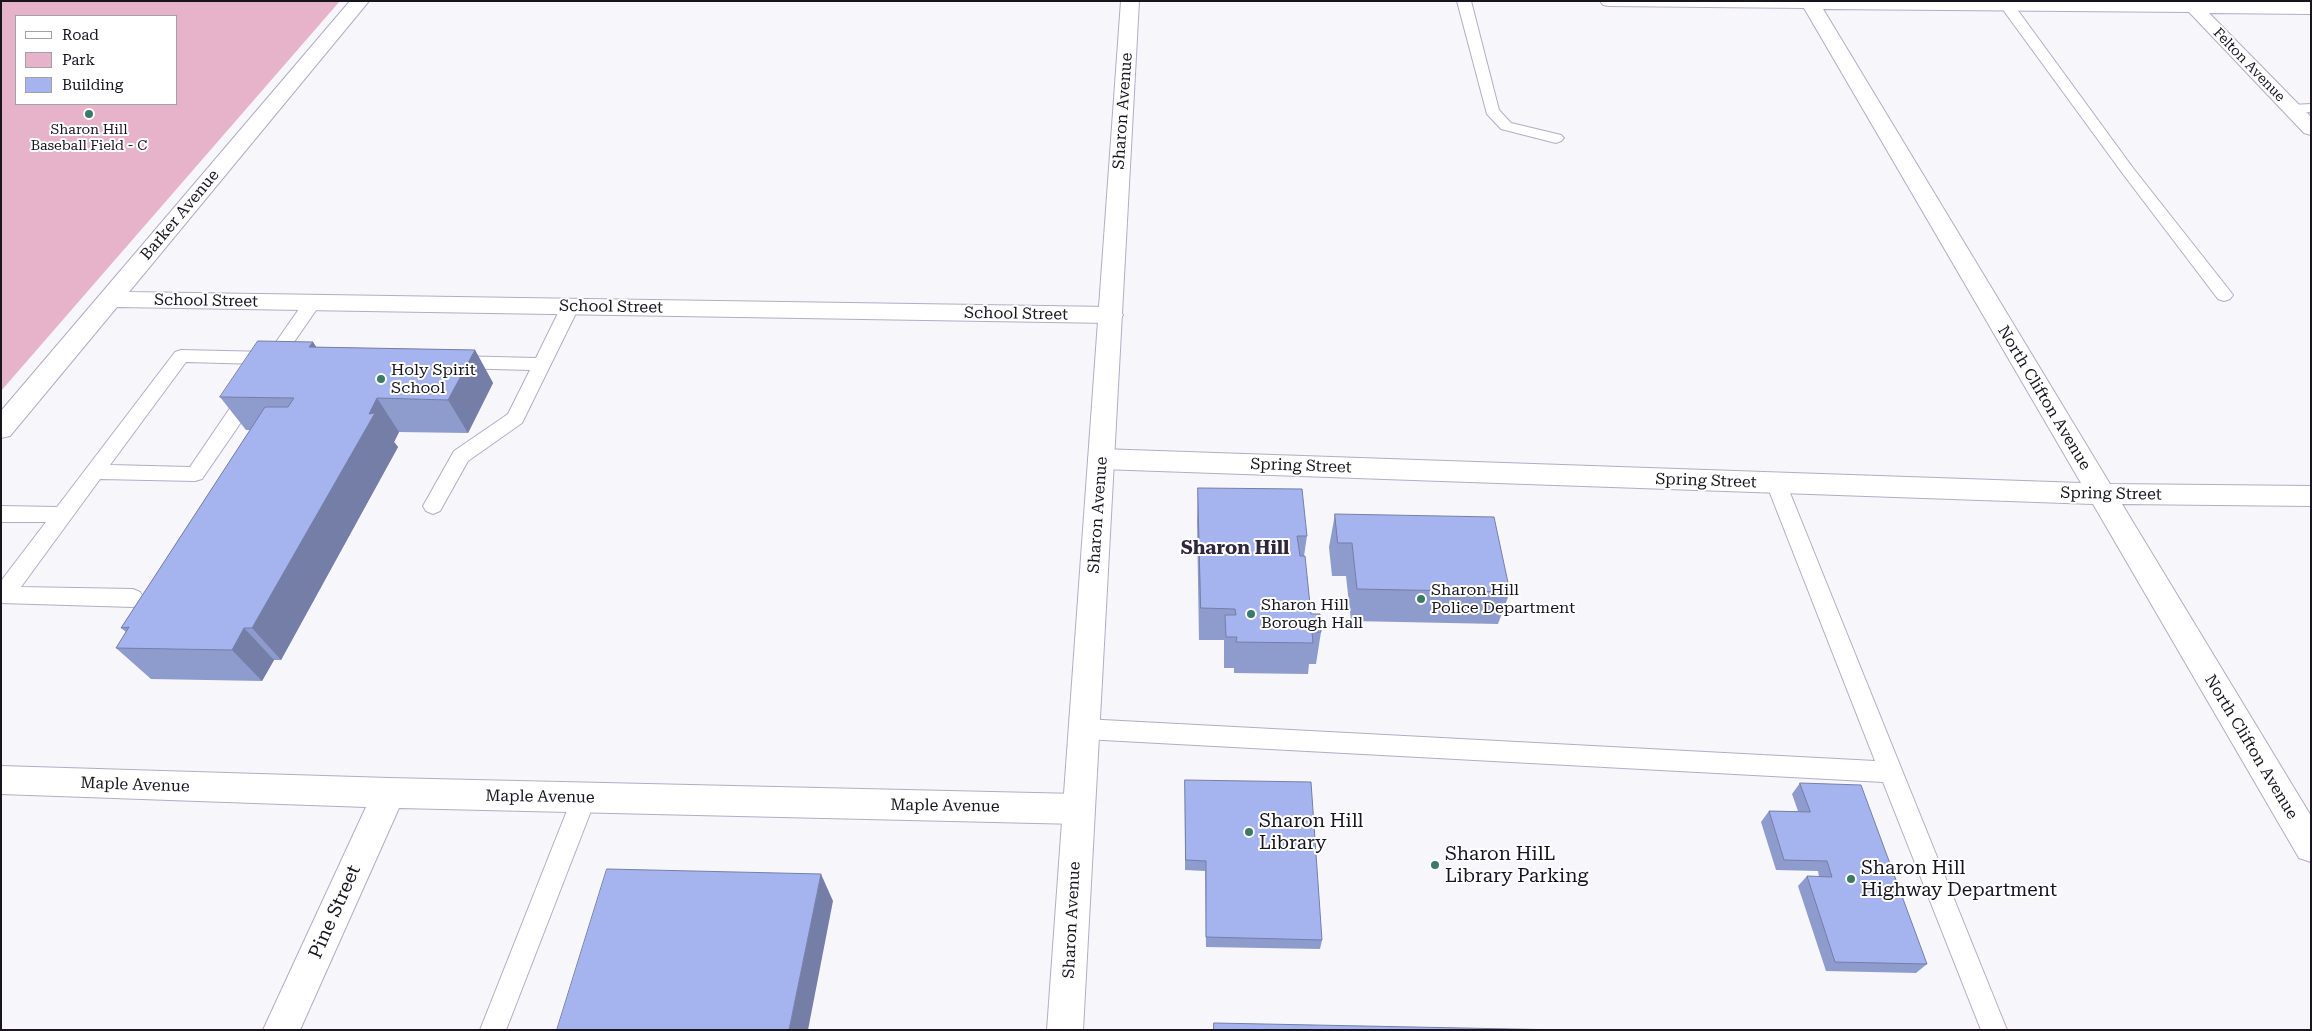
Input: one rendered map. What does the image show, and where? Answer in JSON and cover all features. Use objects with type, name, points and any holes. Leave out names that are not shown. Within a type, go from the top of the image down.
[{"type":"street","name":"Barker Avenue","points":[[1,430],[360,1]]},
{"type":"street","name":"Sharon Avenue","points":[[1065,1030],[1130,1]]},
{"type":"street","points":[[1609,1],[2190,4],[2311,8]]},
{"type":"street","name":"North Clifton Avenue","points":[[1810,2],[2311,847]]},
{"type":"street","name":"Felton Avenue","points":[[2190,4],[2311,129]]},
{"type":"street","name":"School Street","points":[[111,299],[1110,315]]},
{"type":"street","name":"Spring Street","points":[[1101,459],[2101,494],[2311,496]]},
{"type":"street","name":"Maple Avenue","points":[[1,780],[389,793],[1078,809]]},
{"type":"street","name":"Pine Street","points":[[282,1030],[389,793]]},
{"type":"lane","points":[[1464,1],[1492,111],[1506,126],[1556,138]]},
{"type":"lane","points":[[2006,4],[2128,170],[2224,295]]},
{"type":"lane","points":[[2291,108],[2311,108]]},
{"type":"lane","points":[[94,472],[195,474],[312,303]]},
{"type":"lane","points":[[434,506],[461,456],[515,418],[570,307]]},
{"type":"lane","points":[[133,598],[3,595],[181,356],[294,358]]},
{"type":"lane","points":[[433,362],[542,364]]},
{"type":"lane","points":[[1776,483],[1994,1030]]},
{"type":"lane","points":[[1,514],[62,515]]},
{"type":"lane","points":[[1084,729],[1891,772]]},
{"type":"lane","points":[[493,1030],[584,798]]},
{"type":"green space","points":[[1,1],[340,1],[1,391]]},
{"type":"building","points":[[258,341],[313,342],[309,347],[475,350],[448,400],[377,398],[369,414],[375,413],[252,628],[244,628],[232,650],[116,648],[129,627],[121,628],[265,407],[288,407],[294,398],[220,397]]},
{"type":"building","name":"Sharon Hill Borough Hall","points":[[1198,488],[1302,489],[1307,536],[1297,536],[1300,556],[1305,556],[1311,614],[1320,614],[1321,632],[1312,632],[1313,643],[1236,642],[1237,637],[1226,637],[1225,615],[1236,615],[1235,609],[1201,608]]},
{"type":"building","points":[[1335,514],[1494,517],[1510,592],[1357,589],[1352,543],[1338,543]]},
{"type":"building","name":"Sharon Hill Library","points":[[1185,780],[1311,782],[1322,940],[1206,937],[1206,861],[1186,860]]},
{"type":"building","name":"Sharon Hill Highway Department","points":[[1800,783],[1861,785],[1927,964],[1835,962],[1807,876],[1832,877],[1827,861],[1784,860],[1769,811],[1810,812]]},
{"type":"building","points":[[607,869],[821,874],[789,1030],[557,1030]]},
{"type":"building","points":[[1214,1023],[1562,1030],[1214,1030]]},
{"type":"place","name":"Sharon Hill Baseball Field - C","points":[[89,114]]},
{"type":"place","name":"Holy Spirit School","points":[[381,379]]},
{"type":"place","name":"Sharon Hill Police Department","points":[[1421,599]]},
{"type":"place","name":"Sharon Hill Borough Hall","points":[[1251,614]]},
{"type":"place","name":"Sharon Hill Library","points":[[1249,832]]},
{"type":"place","name":"Sharon HilL Library Parking","points":[[1435,865]]},
{"type":"place","name":"Sharon Hill Highway Department","points":[[1851,879]]},
{"type":"district","name":"Sharon Hill","points":[[1235,548]]}]
